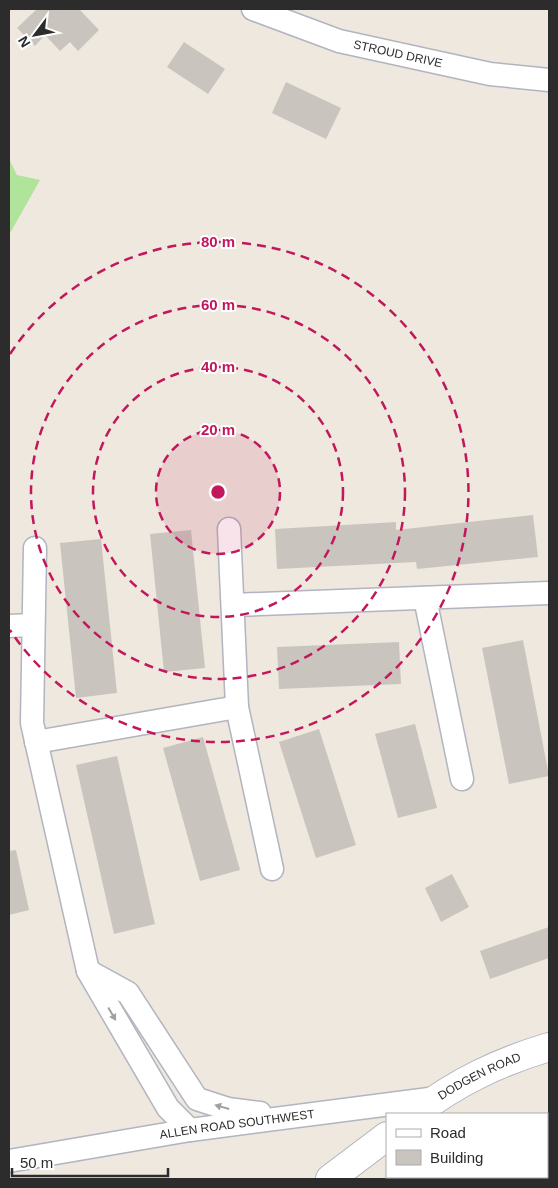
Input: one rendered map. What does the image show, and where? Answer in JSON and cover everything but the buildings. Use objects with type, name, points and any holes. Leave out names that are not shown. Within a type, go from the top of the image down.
[{"type":"street","name":"STROUD DRIVE","points":[[253,9],[339,41],[490,74],[549,80]]},
{"type":"street","points":[[229,529],[237,708],[272,869]]},
{"type":"street","points":[[35,548],[32,723],[88,971],[168,1108],[190,1130]]},
{"type":"street","points":[[232,605],[549,594]]},
{"type":"street","points":[[425,598],[462,780]]},
{"type":"street","points":[[9,626],[33,625]]},
{"type":"street","points":[[36,742],[237,708]]},
{"type":"street","points":[[88,971],[128,993],[197,1099],[228,1109],[288,1117]]},
{"type":"street","points":[[132,1048],[156,1037]]},
{"type":"street","name":"DODGEN ROAD","points":[[416,1113],[437,1098],[488,1068],[549,1047]]},
{"type":"street","name":"ALLEN ROAD SOUTHWEST","points":[[9,1161],[190,1130],[437,1098]]},
{"type":"street","points":[[190,1130],[197,1099]]},
{"type":"street","points":[[330,1179],[386,1137]]},
{"type":"green space","points":[[9,159],[17,175],[40,180],[9,235]]}]
